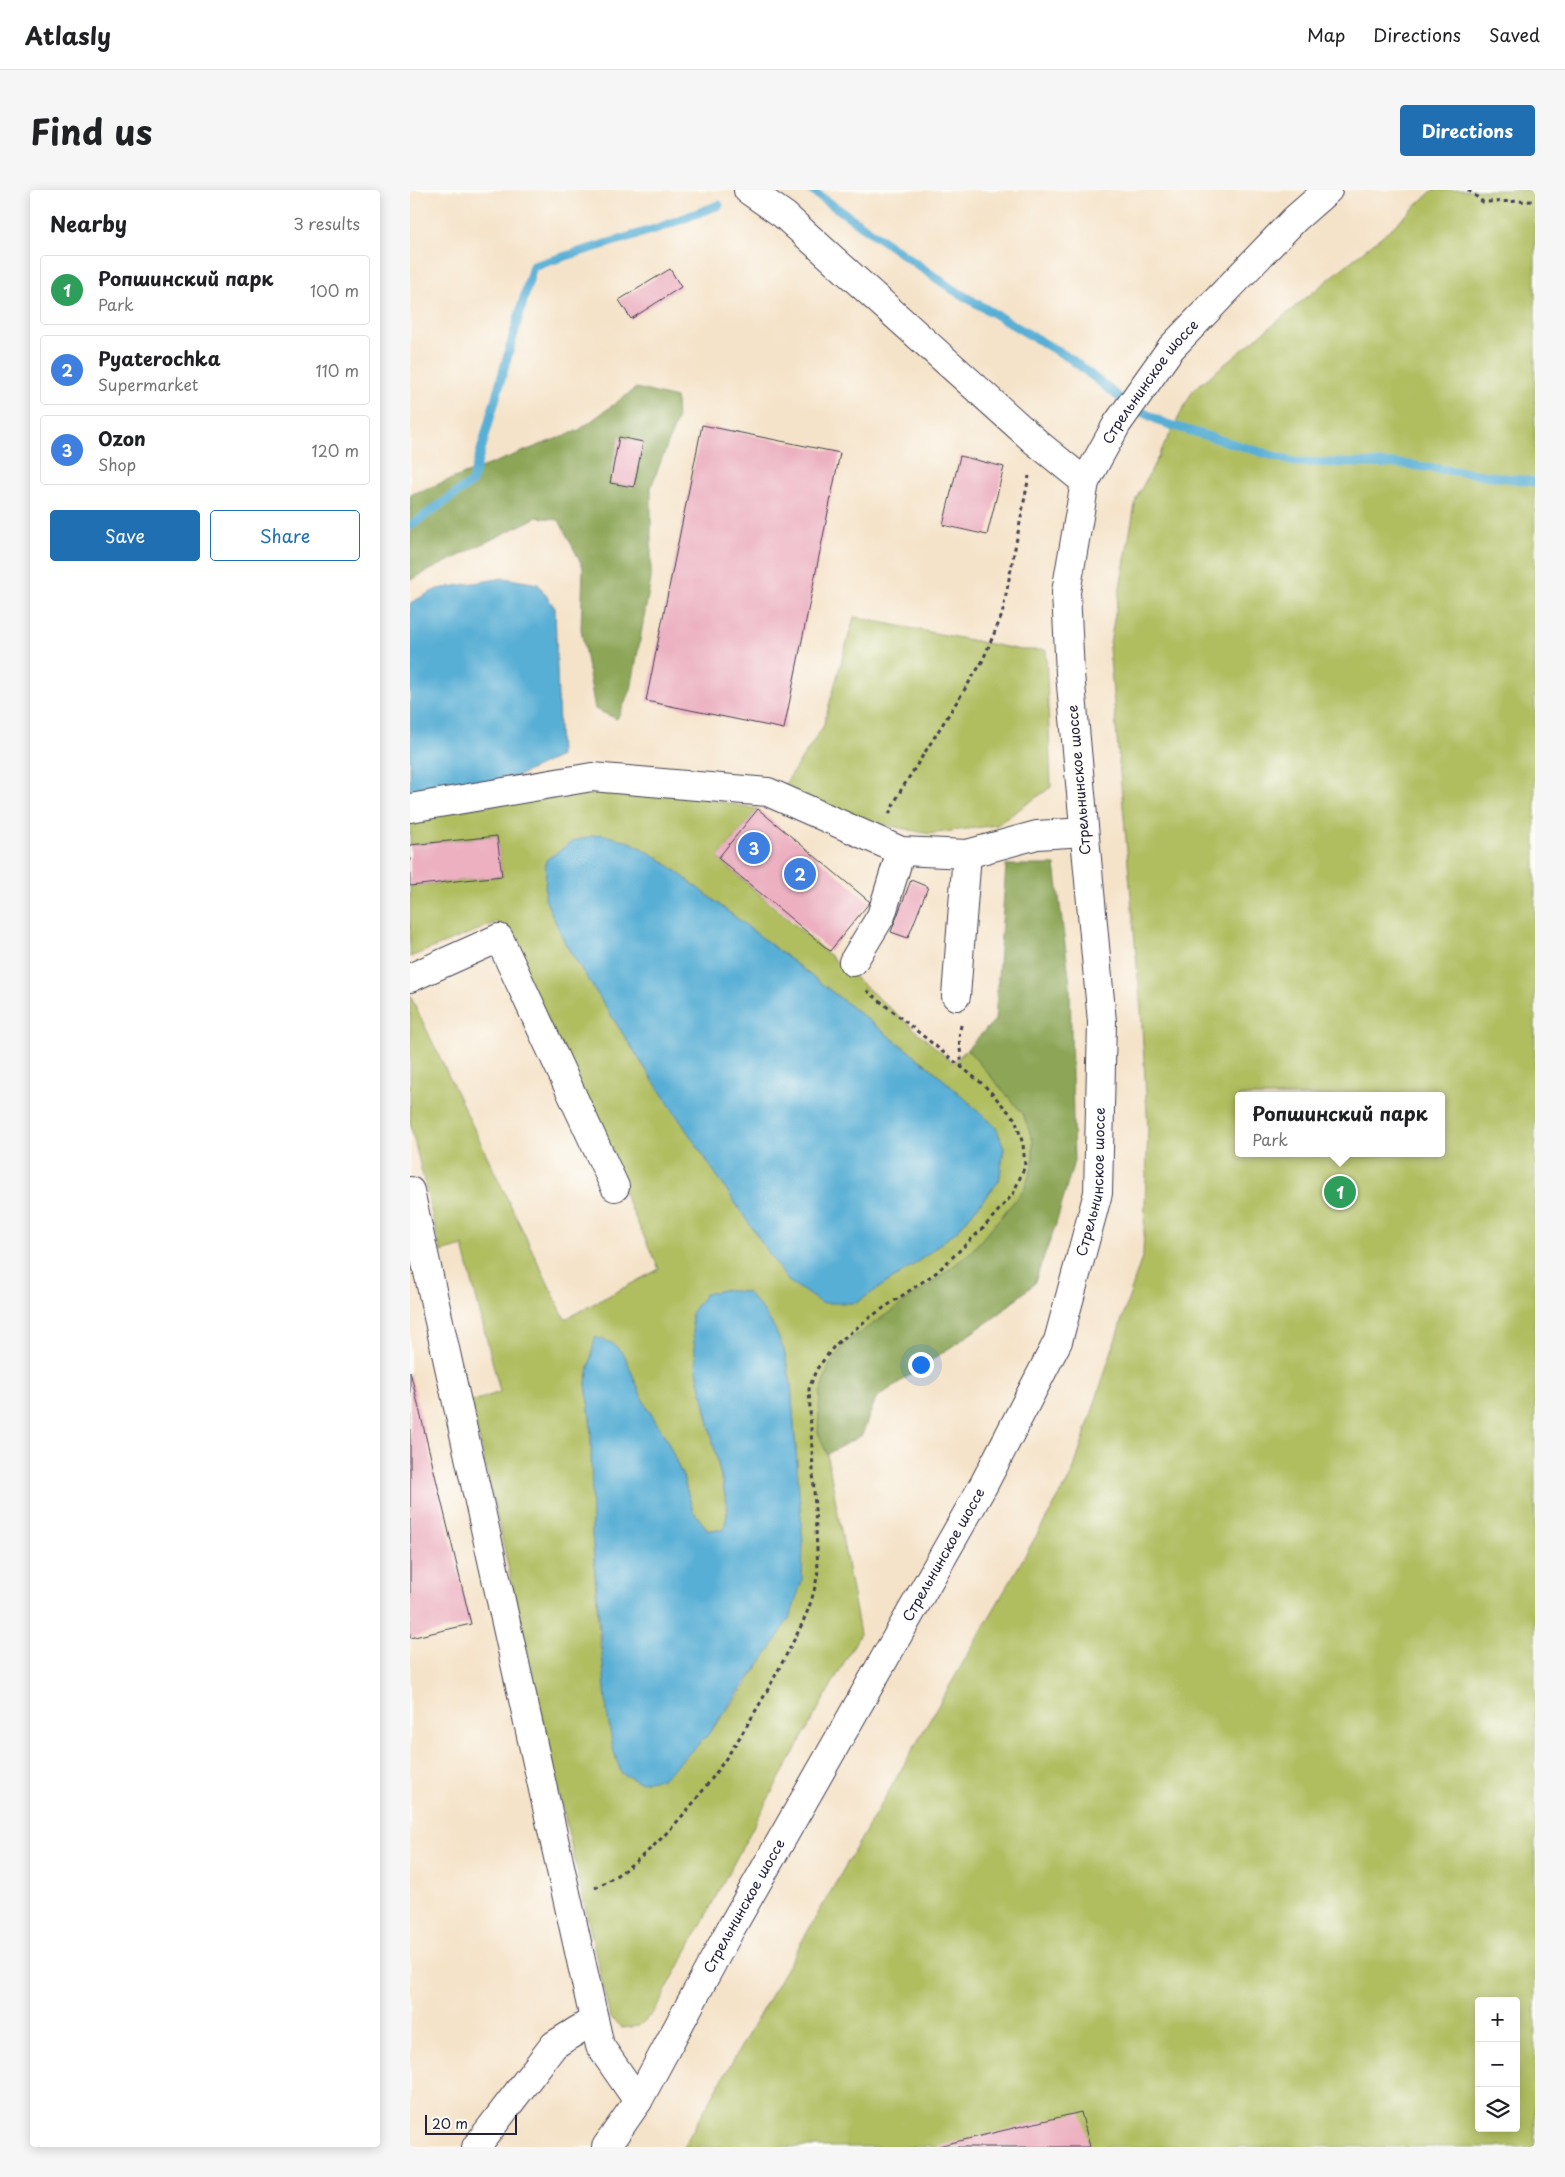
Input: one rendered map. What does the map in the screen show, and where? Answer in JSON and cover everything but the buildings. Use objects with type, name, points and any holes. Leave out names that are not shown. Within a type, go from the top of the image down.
[{"type":"main road","points":[[748,190],[784,215],[1036,442],[1085,482]]},
{"type":"main road","name":"Стрельнинское шоссе","points":[[606,2147],[638,2101],[730,1930],[984,1484],[1058,1341],[1098,1192],[1102,1022],[1084,832],[1066,592],[1085,482],[1117,424],[1171,348],[1294,219],[1328,190]]},
{"type":"main road","points":[[410,808],[592,777],[768,792],[901,851],[967,854],[1037,835],[1084,832]]},
{"type":"main road","points":[[853,962],[881,916],[901,851]]},
{"type":"main road","points":[[956,996],[967,854]]},
{"type":"main road","points":[[410,978],[499,938],[615,1188]]},
{"type":"main road","points":[[410,1191],[600,2046],[638,2101]]},
{"type":"main road","points":[[476,2147],[554,2045],[594,2020]]},
{"type":"path","points":[[1468,190],[1483,202],[1535,201]]},
{"type":"path","points":[[901,851],[887,818],[902,790],[982,662],[1002,614],[1036,442]]},
{"type":"path","points":[[569,1901],[617,1877],[662,1838],[700,1794],[731,1751],[766,1694],[809,1613],[816,1592],[818,1570],[809,1389],[816,1370],[835,1345],[869,1318],[937,1272],[983,1228],[1013,1194],[1025,1166],[1023,1144],[1015,1119],[985,1086],[962,1070],[858,983],[853,962]]},
{"type":"path","points":[[956,996],[963,1014],[960,1037],[962,1070]]},
{"type":"green space","points":[[1433,190],[1535,190],[1535,2147],[683,2147],[1072,1474],[1143,1254],[1148,1130],[1141,1010],[1109,648],[1136,499],[1193,390],[1393,227]]},
{"type":"green space","points":[[636,388],[676,398],[677,420],[651,487],[651,579],[631,690],[617,719],[595,709],[581,629],[583,567],[559,520],[537,517],[410,580],[410,495],[579,430]]},
{"type":"green space","points":[[854,617],[1021,650],[1046,650],[1051,787],[997,825],[929,834],[863,820],[783,787],[823,727]]},
{"type":"green space","points":[[582,791],[691,796],[758,809],[718,858],[953,1063],[967,1049],[1023,1114],[1033,1141],[1033,1165],[1024,1190],[969,1254],[928,1286],[818,1432],[827,1454],[860,1634],[767,1801],[655,2011],[639,2026],[622,2028],[610,2017],[471,1402],[500,1392],[463,1246],[441,1252],[410,1123],[410,995],[565,1319],[659,1269],[498,922],[410,957],[410,886],[502,876],[497,836],[410,845],[410,818]],"holes":[[[630,842],[659,858],[933,1070],[996,1127],[1004,1148],[999,1181],[959,1229],[911,1267],[652,1079],[566,945],[545,899]],[[596,1337],[624,1354],[644,1402],[667,1440],[683,1477],[693,1511],[708,1530],[724,1530],[728,1508],[697,1371],[784,1350],[791,1385],[797,1462],[791,1615],[745,1687],[706,1737],[600,1649],[592,1534],[591,1427],[586,1383]]]},
{"type":"green space","points":[[1006,865],[1055,865],[1070,984],[1074,1161],[1056,1224],[1034,1284],[995,1317],[876,1398],[862,1435],[827,1454],[818,1432],[820,1393],[829,1366],[846,1342],[928,1286],[969,1254],[1024,1190],[1033,1165],[1033,1141],[1023,1114],[967,1049],[995,1020]]},
{"type":"water","points":[[504,578],[538,584],[555,608],[560,756],[516,777],[410,798],[410,603],[437,589]]},
{"type":"water","points":[[601,834],[630,842],[659,858],[933,1070],[996,1127],[1004,1148],[999,1181],[959,1229],[911,1267],[856,1303],[821,1303],[787,1280],[652,1079],[566,945],[545,899],[546,860],[573,841]]},
{"type":"water","points":[[722,1290],[747,1292],[774,1327],[784,1350],[791,1385],[803,1544],[802,1580],[791,1615],[769,1651],[706,1737],[662,1779],[639,1782],[621,1773],[613,1749],[607,1713],[592,1534],[591,1428],[586,1383],[595,1337],[612,1343],[624,1354],[644,1402],[667,1440],[683,1477],[693,1511],[708,1530],[724,1530],[728,1508],[697,1371],[691,1313],[705,1294]]},
{"type":"waterway","points":[[811,190],[952,289],[1071,359],[1130,406],[1164,423],[1294,462],[1403,464],[1535,482]]},
{"type":"waterway","points":[[410,526],[472,482],[533,266],[658,228],[719,205]]},
{"type":"place","name":"Ozon","points":[[754,848]]},
{"type":"place","name":"Pyaterochka","points":[[800,874]]},
{"type":"place","name":"Ропшинский парк","points":[[1340,1192]]}]
